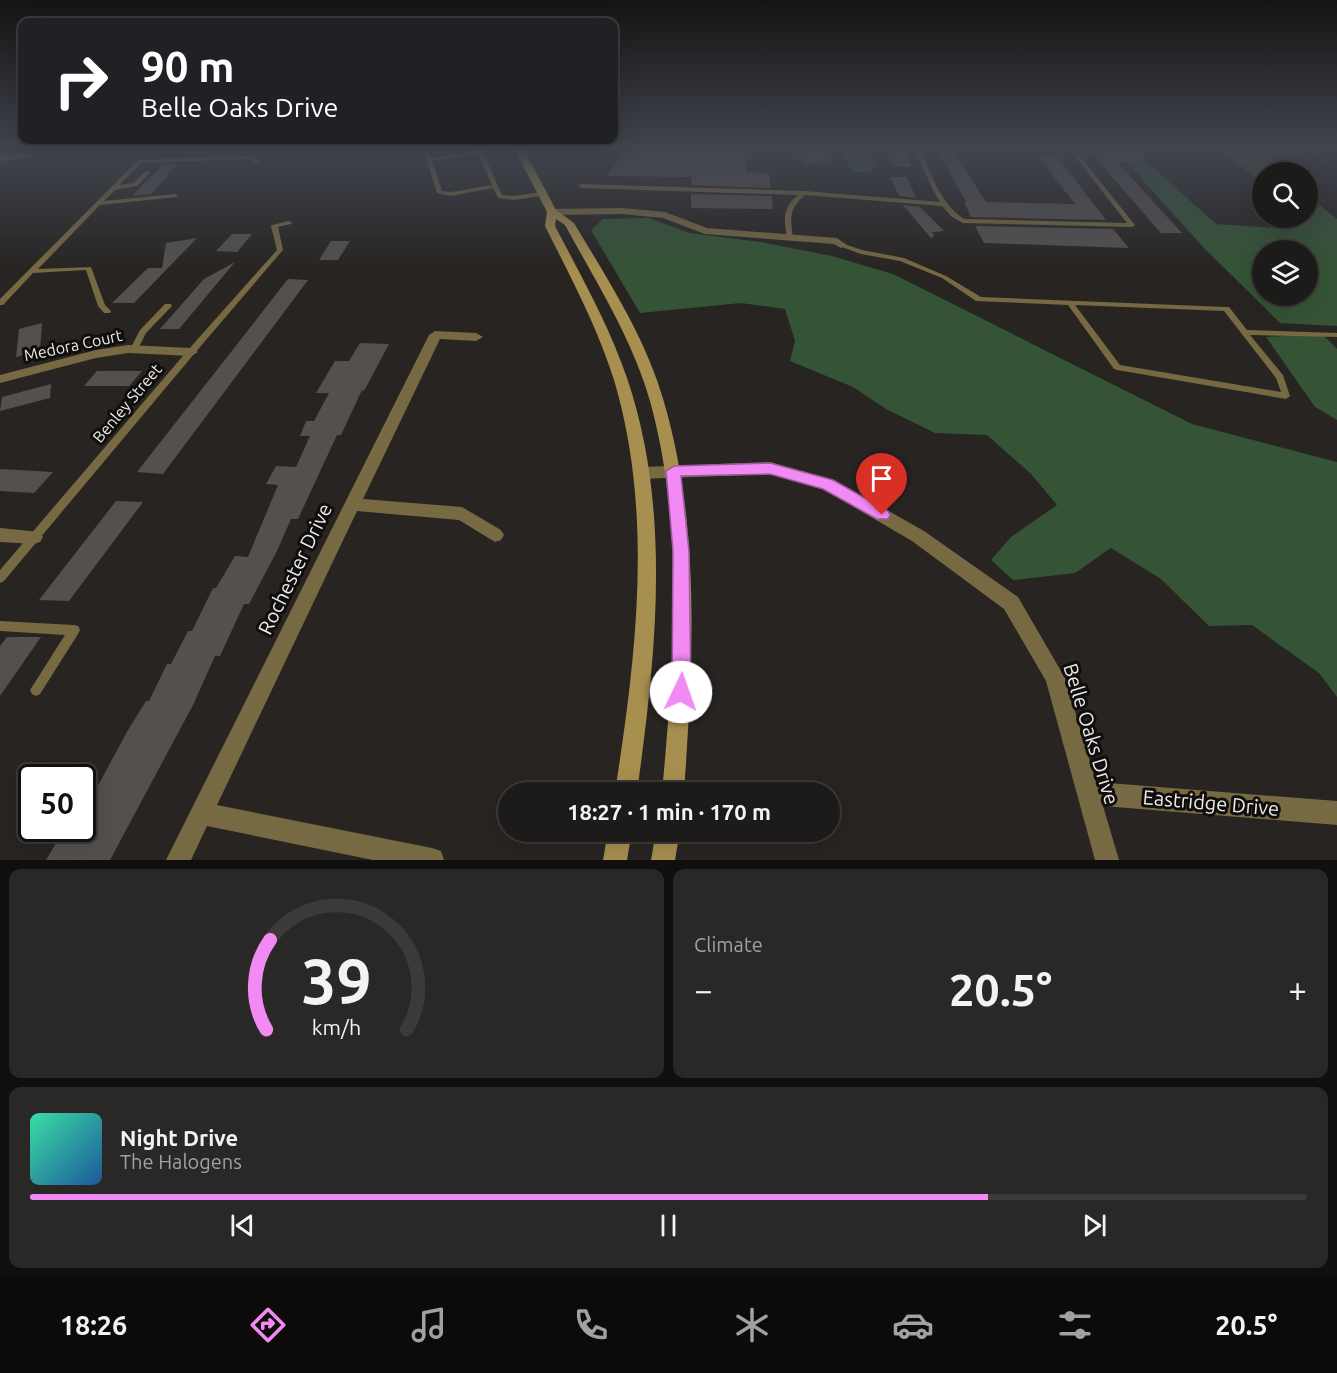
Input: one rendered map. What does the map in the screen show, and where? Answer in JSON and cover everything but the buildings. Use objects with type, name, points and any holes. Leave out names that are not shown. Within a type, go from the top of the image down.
[{"type":"main road","points":[[540,190],[552,212],[569,223],[637,347],[657,401],[674,471],[681,551],[683,669],[674,782]]},
{"type":"main road","points":[[552,212],[550,226],[605,338],[627,401],[642,473],[647,576],[638,716],[628,782]]},
{"type":"main road","points":[[615,860],[618,842]]},
{"type":"main road","points":[[663,860],[666,842]]},
{"type":"street","points":[[552,212],[622,211],[665,215],[705,231],[837,241],[841,245]]},
{"type":"street","name":"Rochester Drive","points":[[178,860],[435,336],[476,337]]},
{"type":"street","name":"Medora Court","points":[[0,380],[96,354],[134,349],[191,352]]},
{"type":"street","name":"Belle Oaks Drive","points":[[642,473],[770,468],[828,484],[918,536],[1011,603],[1054,678],[1107,860]]},
{"type":"street","points":[[352,504],[462,514],[495,536]]},
{"type":"street","points":[[0,536],[34,537]]},
{"type":"street","name":"Eastridge Drive","points":[[1086,793],[1337,813]]},
{"type":"street","points":[[201,813],[432,860]]},
{"type":"lane","points":[[0,303],[112,190]]},
{"type":"lane","points":[[438,190],[451,194],[473,190]]},
{"type":"lane","points":[[498,190],[500,197],[513,198],[542,194]]},
{"type":"lane","points":[[713,190],[804,193],[944,204]]},
{"type":"lane","points":[[937,190],[944,204],[956,218],[963,221],[1132,225],[1104,190]]},
{"type":"lane","points":[[790,238],[787,213],[791,203],[804,193]]},
{"type":"lane","points":[[100,203],[175,196]]},
{"type":"lane","name":"Benley Street","points":[[0,578],[280,250],[274,226],[289,223]]},
{"type":"lane","points":[[841,245],[861,252],[902,259],[944,277],[979,299],[1226,309],[1280,376],[1286,396],[1117,367],[1070,303]]},
{"type":"lane","points":[[33,271],[89,268],[102,306],[107,311]]},
{"type":"lane","points":[[134,349],[143,332],[168,306]]},
{"type":"lane","points":[[1244,332],[1335,337]]},
{"type":"lane","points":[[0,626],[74,630],[36,690]]},
{"type":"green space","points":[[1152,190],[1178,190],[1216,224],[1252,228],[1318,228],[1318,204],[1337,219],[1337,326],[1280,323],[1263,306],[1318,306],[1318,240],[1252,240],[1252,295],[1204,248]]},
{"type":"green space","points":[[649,218],[689,233],[761,242],[832,256],[893,274],[1192,424],[1337,462],[1337,697],[1319,673],[1252,625],[1209,626],[1161,579],[1111,548],[1075,573],[1013,580],[991,560],[1011,537],[1057,505],[1031,474],[987,435],[935,433],[886,409],[853,387],[790,361],[795,341],[785,309],[741,303],[640,313],[591,230],[603,219]]},
{"type":"green space","points":[[1322,334],[1337,349],[1337,420],[1315,407],[1266,337]]},
{"type":"route","points":[[681,692],[683,669],[681,551],[674,471],[770,468],[828,484],[882,515]]}]
